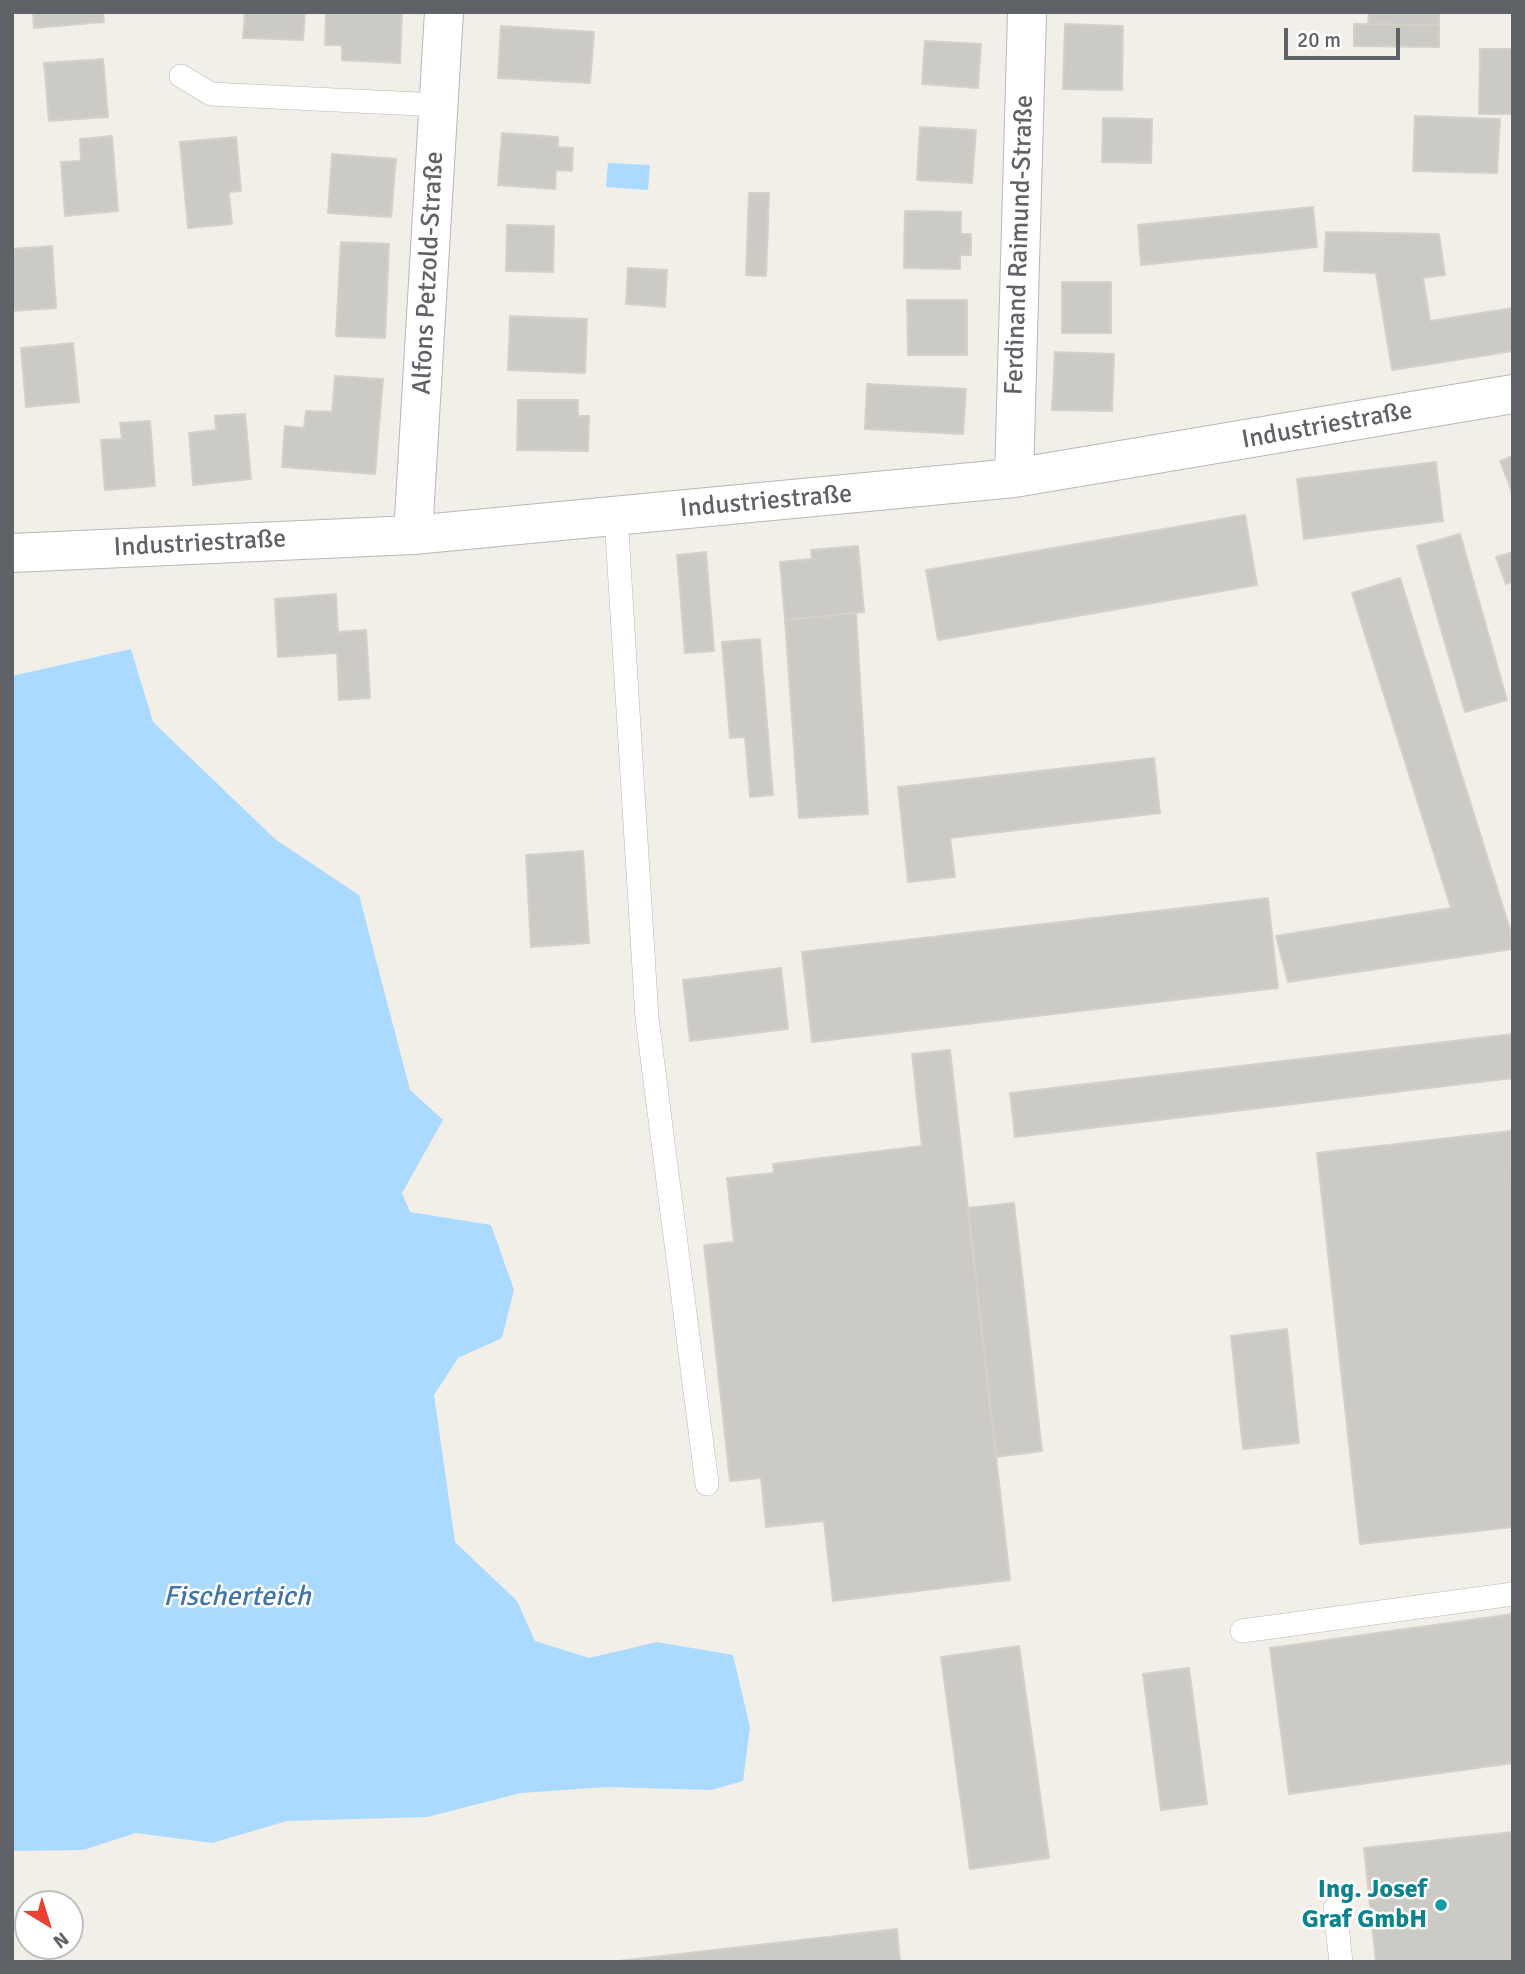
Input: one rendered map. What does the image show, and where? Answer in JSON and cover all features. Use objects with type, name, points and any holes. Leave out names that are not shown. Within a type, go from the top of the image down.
[{"type":"street","name":"Alfons Petzold-Straße","points":[[413,534],[443,12]]},
{"type":"street","name":"Ferdinand Raimund-Straße","points":[[1013,478],[1027,12]]},
{"type":"street","name":"Industriestraße","points":[[12,553],[413,534],[1013,478],[1513,394]]},
{"type":"lane","points":[[181,76],[211,94],[439,104]]},
{"type":"lane","points":[[616,516],[647,1018],[707,1484]]},
{"type":"lane","points":[[1241,1631],[1513,1594]]},
{"type":"lane","points":[[1335,1909],[1340,1962]]},
{"type":"water","points":[[608,163],[650,165],[648,190],[606,187]]},
{"type":"water","name":"Fischerteich","points":[[131,649],[153,722],[275,839],[359,895],[410,1090],[443,1120],[402,1193],[410,1212],[491,1225],[514,1290],[502,1338],[458,1358],[434,1395],[455,1542],[517,1601],[535,1641],[589,1658],[657,1642],[733,1655],[750,1727],[743,1781],[711,1790],[606,1787],[521,1793],[427,1817],[287,1821],[212,1843],[136,1833],[83,1850],[12,1851],[12,676]]},
{"type":"building","points":[[33,12],[103,12],[104,22],[34,28]]},
{"type":"building","points":[[245,12],[305,12],[303,40],[243,38]]},
{"type":"building","points":[[326,12],[402,12],[400,63],[342,60],[342,45],[325,45]]},
{"type":"building","points":[[1369,12],[1439,12],[1439,25],[1368,24]]},
{"type":"building","points":[[1065,24],[1123,26],[1122,90],[1063,89]]},
{"type":"building","points":[[1354,24],[1439,25],[1439,47],[1354,46]]},
{"type":"building","points":[[501,26],[594,32],[590,83],[498,78]]},
{"type":"building","points":[[925,41],[981,44],[978,88],[922,84]]},
{"type":"building","points":[[1480,49],[1513,49],[1513,114],[1479,114]]},
{"type":"building","points":[[103,59],[108,117],[49,121],[44,63]]},
{"type":"building","points":[[1415,116],[1500,119],[1497,173],[1413,171]]},
{"type":"building","points":[[1103,118],[1152,119],[1151,163],[1102,162]]},
{"type":"building","points":[[920,127],[976,130],[972,183],[917,180]]},
{"type":"building","points":[[502,133],[558,137],[558,147],[573,148],[572,171],[556,170],[555,189],[498,185]]},
{"type":"building","points":[[112,136],[118,211],[65,216],[61,162],[81,161],[80,139]]},
{"type":"building","points":[[236,137],[241,191],[229,192],[232,224],[188,228],[180,142]]},
{"type":"building","points":[[332,154],[396,159],[391,217],[328,213]]},
{"type":"building","points":[[749,193],[769,193],[766,276],[746,275]]},
{"type":"building","points":[[1313,207],[1317,247],[1141,265],[1138,225]]},
{"type":"building","points":[[905,211],[961,212],[961,234],[971,234],[971,255],[960,255],[960,269],[904,268]]},
{"type":"building","points":[[507,225],[554,226],[553,272],[506,271]]},
{"type":"building","points":[[1326,232],[1439,234],[1445,275],[1423,278],[1430,321],[1513,308],[1513,351],[1392,370],[1376,273],[1324,271]]},
{"type":"building","points":[[341,242],[389,244],[385,338],[336,336]]},
{"type":"building","points":[[52,246],[56,308],[12,311],[12,249]]},
{"type":"building","points":[[628,268],[667,270],[665,307],[626,304]]},
{"type":"building","points":[[1062,282],[1111,282],[1111,333],[1062,333]]},
{"type":"building","points":[[907,300],[967,300],[967,355],[908,355]]},
{"type":"building","points":[[510,316],[587,319],[585,373],[508,370]]},
{"type":"building","points":[[73,343],[79,402],[26,407],[21,348]]},
{"type":"building","points":[[1055,352],[1114,354],[1112,411],[1052,410]]},
{"type":"building","points":[[335,376],[383,379],[375,474],[282,467],[285,426],[304,428],[306,411],[332,412]]},
{"type":"building","points":[[867,384],[966,389],[963,434],[865,429]]},
{"type":"building","points":[[518,400],[578,400],[578,416],[589,416],[588,451],[517,450]]},
{"type":"building","points":[[245,414],[251,479],[193,485],[189,433],[216,430],[215,416]]},
{"type":"building","points":[[150,421],[155,486],[105,490],[101,440],[122,439],[120,423]]},
{"type":"building","points":[[1513,456],[1513,495],[1500,461]]},
{"type":"building","points":[[1436,462],[1443,521],[1304,539],[1297,479]]},
{"type":"building","points":[[1245,515],[1257,585],[938,640],[926,570]]},
{"type":"building","points":[[1460,534],[1507,700],[1465,712],[1417,546]]},
{"type":"building","points":[[858,546],[864,612],[785,620],[780,562],[812,559],[811,550]]},
{"type":"building","points":[[706,552],[714,651],[685,653],[677,555]]},
{"type":"building","points":[[1513,552],[1513,581],[1506,584],[1496,557]]},
{"type":"building","points":[[1400,578],[1513,939],[1513,949],[1288,982],[1276,936],[1451,908],[1352,593]]},
{"type":"building","points":[[336,594],[338,632],[366,630],[370,698],[339,700],[337,653],[278,657],[275,599]]},
{"type":"building","points":[[856,613],[868,814],[799,818],[785,620]]},
{"type":"building","points":[[760,639],[773,795],[750,797],[745,737],[730,738],[722,642]]},
{"type":"building","points":[[1154,758],[1160,813],[950,838],[955,877],[908,882],[898,787]]},
{"type":"building","points":[[583,851],[589,943],[531,947],[526,855]]},
{"type":"building","points":[[1268,898],[1278,988],[812,1042],[802,952]]},
{"type":"building","points":[[781,968],[788,1029],[690,1041],[683,980]]},
{"type":"building","points":[[1513,1034],[1513,1078],[1015,1137],[1010,1093]]},
{"type":"building","points":[[950,1050],[1010,1580],[833,1601],[824,1521],[766,1527],[761,1478],[730,1481],[704,1245],[734,1242],[727,1178],[774,1173],[773,1164],[922,1146],[912,1054]]},
{"type":"building","points":[[1511,1131],[1513,1527],[1360,1544],[1317,1153]]},
{"type":"building","points":[[1014,1203],[1042,1451],[996,1457],[968,1208]]},
{"type":"building","points":[[1287,1329],[1299,1443],[1243,1449],[1231,1336]]},
{"type":"building","points":[[1513,1614],[1513,1763],[1289,1794],[1270,1648]]},
{"type":"building","points":[[1019,1646],[1049,1858],[970,1869],[941,1657]]},
{"type":"building","points":[[1189,1668],[1207,1804],[1161,1810],[1143,1674]]},
{"type":"building","name":"Ing. Josef Graf GmbH","points":[[1513,1832],[1513,1962],[1376,1962],[1364,1848]]},
{"type":"building","points":[[897,1929],[900,1962],[610,1962]]},
{"type":"place","name":"Ing. Josef Graf GmbH","points":[[1441,1905]]}]
